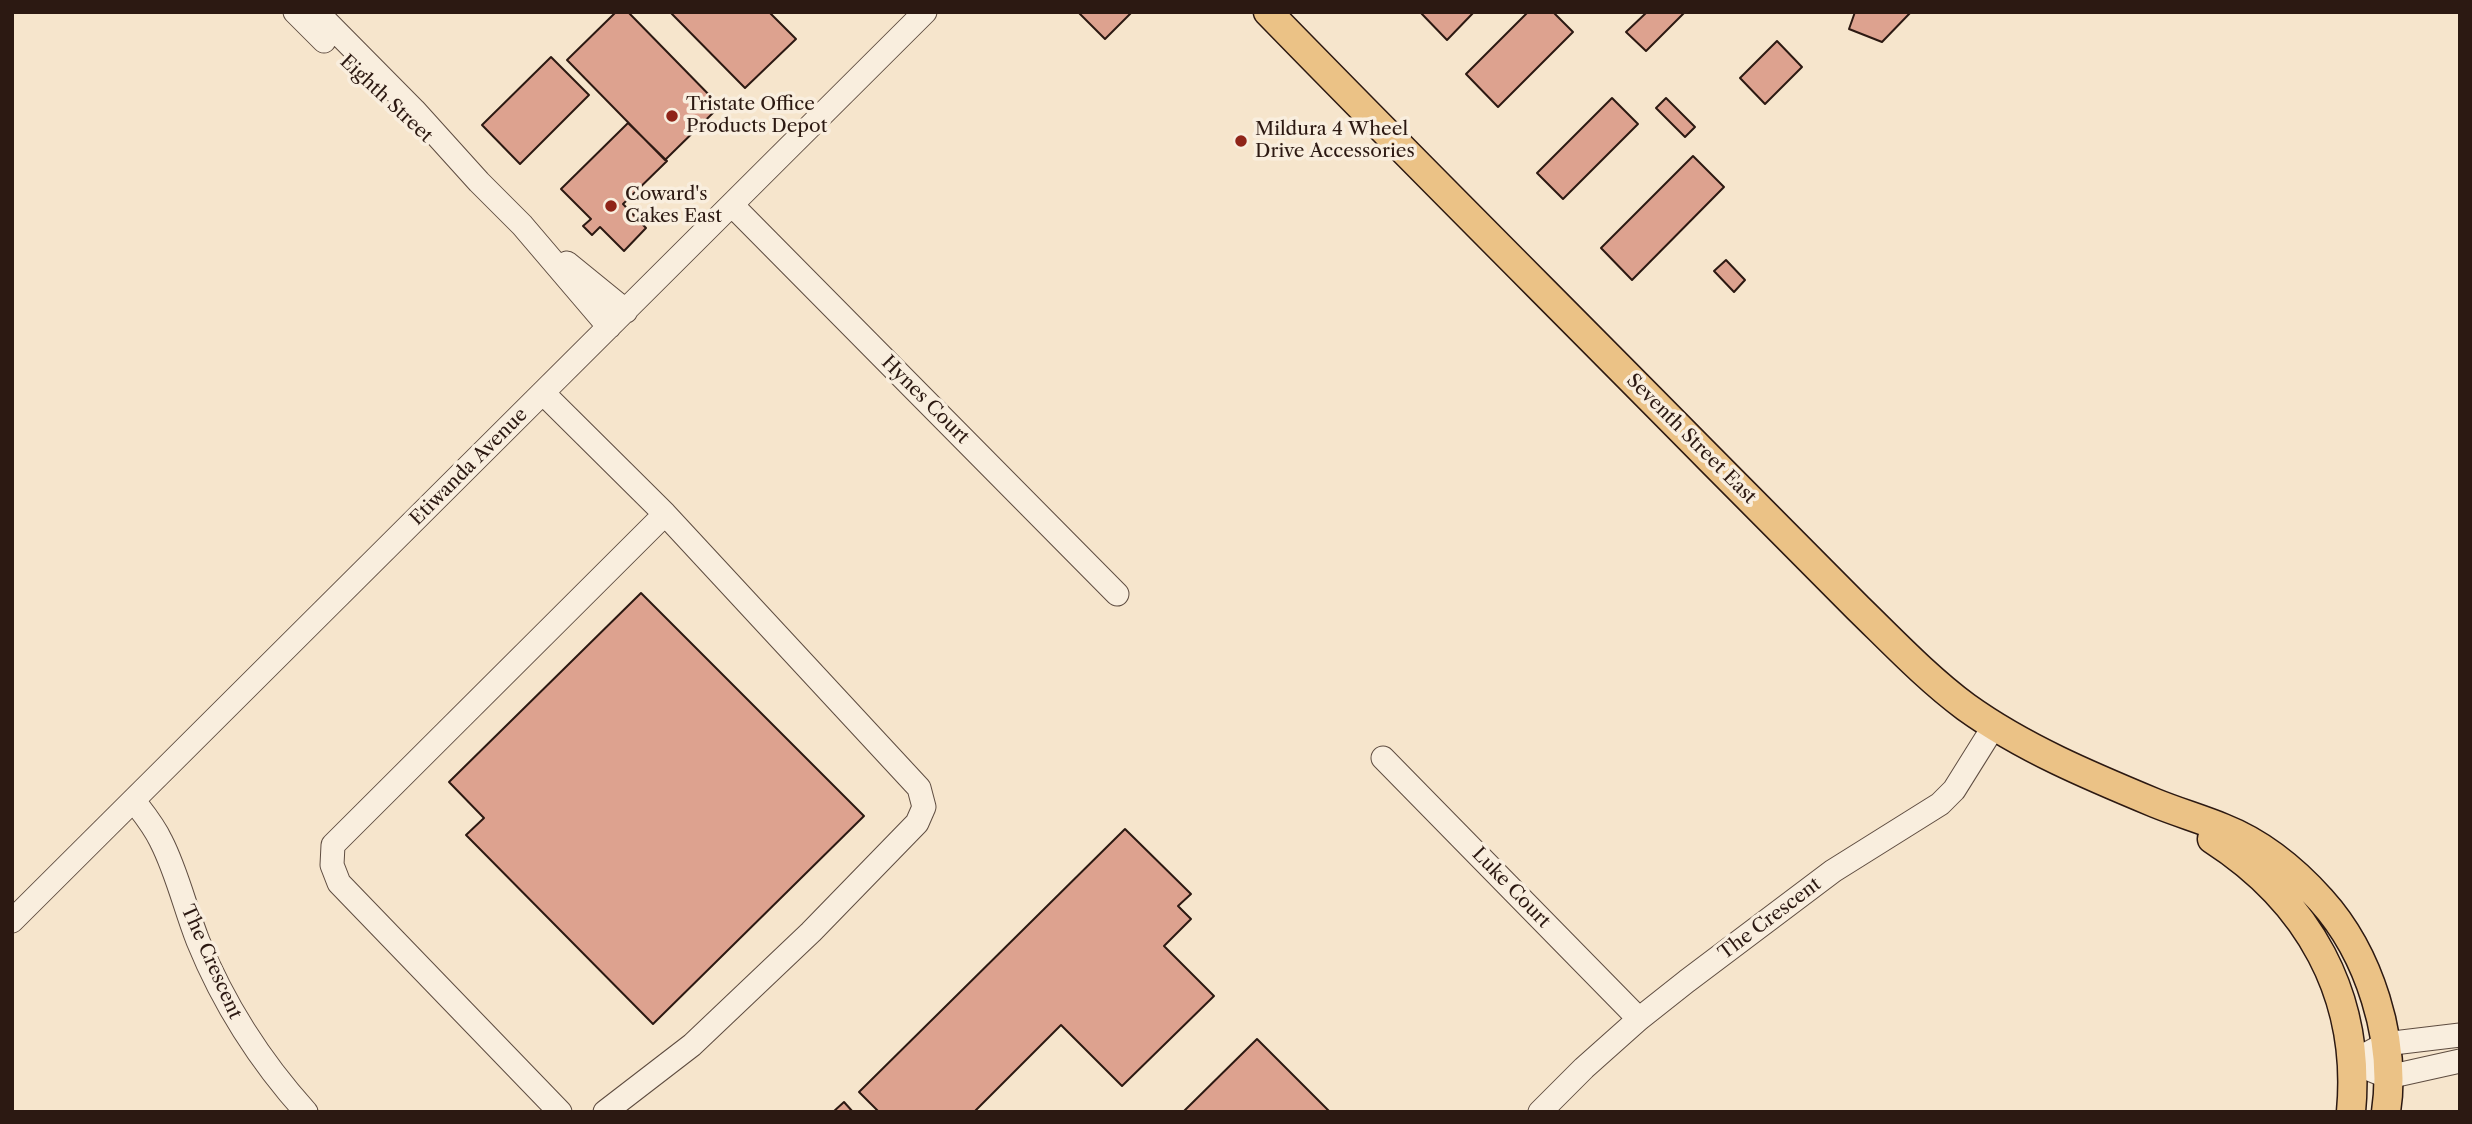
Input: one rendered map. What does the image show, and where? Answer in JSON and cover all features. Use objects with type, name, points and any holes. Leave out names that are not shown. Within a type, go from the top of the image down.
[{"type":"main road","name":"Seventh Street East","points":[[1268,12],[1903,652],[1946,691],[1994,726],[2087,774],[2160,805],[2227,829],[2267,852],[2297,874],[2325,904],[2346,934],[2363,968],[2376,1004],[2385,1044],[2388,1077],[2386,1112]]},
{"type":"main road","name":"Seventh Street East","points":[[2160,805],[2233,853],[2261,876],[2295,912],[2317,945],[2335,985],[2346,1021],[2352,1062],[2351,1112]]},
{"type":"street","name":"Eighth Street","points":[[295,12],[385,101],[479,182]]},
{"type":"street","name":"Eighth Street","points":[[317,12],[522,225],[609,327]]},
{"type":"street","name":"Etiwanda Avenue","points":[[12,921],[925,12]]},
{"type":"street","name":"Hynes Court","points":[[732,205],[1117,594]]},
{"type":"street","name":"Eighth Street","points":[[522,225],[626,311]]},
{"type":"street","points":[[543,393],[665,514],[919,788],[924,807],[917,823],[811,932],[692,1045],[605,1112]]},
{"type":"street","points":[[560,1112],[339,883],[332,865],[333,845],[665,514]]},
{"type":"street","name":"The Crescent","points":[[1541,1112],[1584,1068],[1639,1019],[1833,871],[1940,804],[1954,790],[1994,726]]},
{"type":"street","name":"Luke Court","points":[[1383,758],[1639,1019]]},
{"type":"street","name":"The Crescent","points":[[134,801],[162,842],[220,990],[246,1037],[306,1112]]},
{"type":"street","points":[[2352,1062],[2385,1044],[2460,1035]]},
{"type":"street","points":[[2352,1062],[2388,1077],[2460,1061]]},
{"type":"building","points":[[616,12],[628,12],[720,106],[665,160],[567,60]]},
{"type":"building","points":[[670,12],[769,12],[796,39],[745,88]]},
{"type":"building","points":[[1078,12],[1132,12],[1105,39]]},
{"type":"building","points":[[1420,12],[1474,12],[1447,40]]},
{"type":"building","points":[[1528,12],[1553,12],[1573,32],[1498,107],[1466,74]]},
{"type":"building","points":[[1647,12],[1685,12],[1646,51],[1626,32]]},
{"type":"building","points":[[1855,12],[1911,12],[1882,42],[1849,29]]},
{"type":"building","points":[[1777,41],[1802,67],[1765,104],[1740,78]]},
{"type":"building","points":[[551,57],[589,95],[520,164],[482,125]]},
{"type":"building","points":[[1612,98],[1638,124],[1563,199],[1537,173]]},
{"type":"building","points":[[1666,98],[1695,127],[1685,137],[1656,108]]},
{"type":"building","points":[[628,123],[667,161],[623,204],[646,228],[624,251],[600,227],[592,235],[583,226],[591,219],[561,189]]},
{"type":"building","points":[[1693,156],[1724,187],[1632,280],[1601,248]]},
{"type":"building","points":[[1726,260],[1745,280],[1734,292],[1714,271]]},
{"type":"building","points":[[641,593],[864,816],[653,1024],[466,835],[484,818],[449,782]]},
{"type":"building","points":[[1125,829],[1191,894],[1178,906],[1191,919],[1164,946],[1214,996],[1122,1086],[1061,1025],[974,1112],[879,1112],[859,1092]]},
{"type":"building","points":[[1257,1039],[1330,1112],[1183,1112]]},
{"type":"building","points":[[844,1102],[853,1112],[833,1112]]},
{"type":"place","name":"Tristate Office Products Depot","points":[[672,116]]},
{"type":"place","name":"Mildura 4 Wheel Drive Accessories","points":[[1241,141]]},
{"type":"place","name":"Coward's Cakes East","points":[[611,206]]}]
